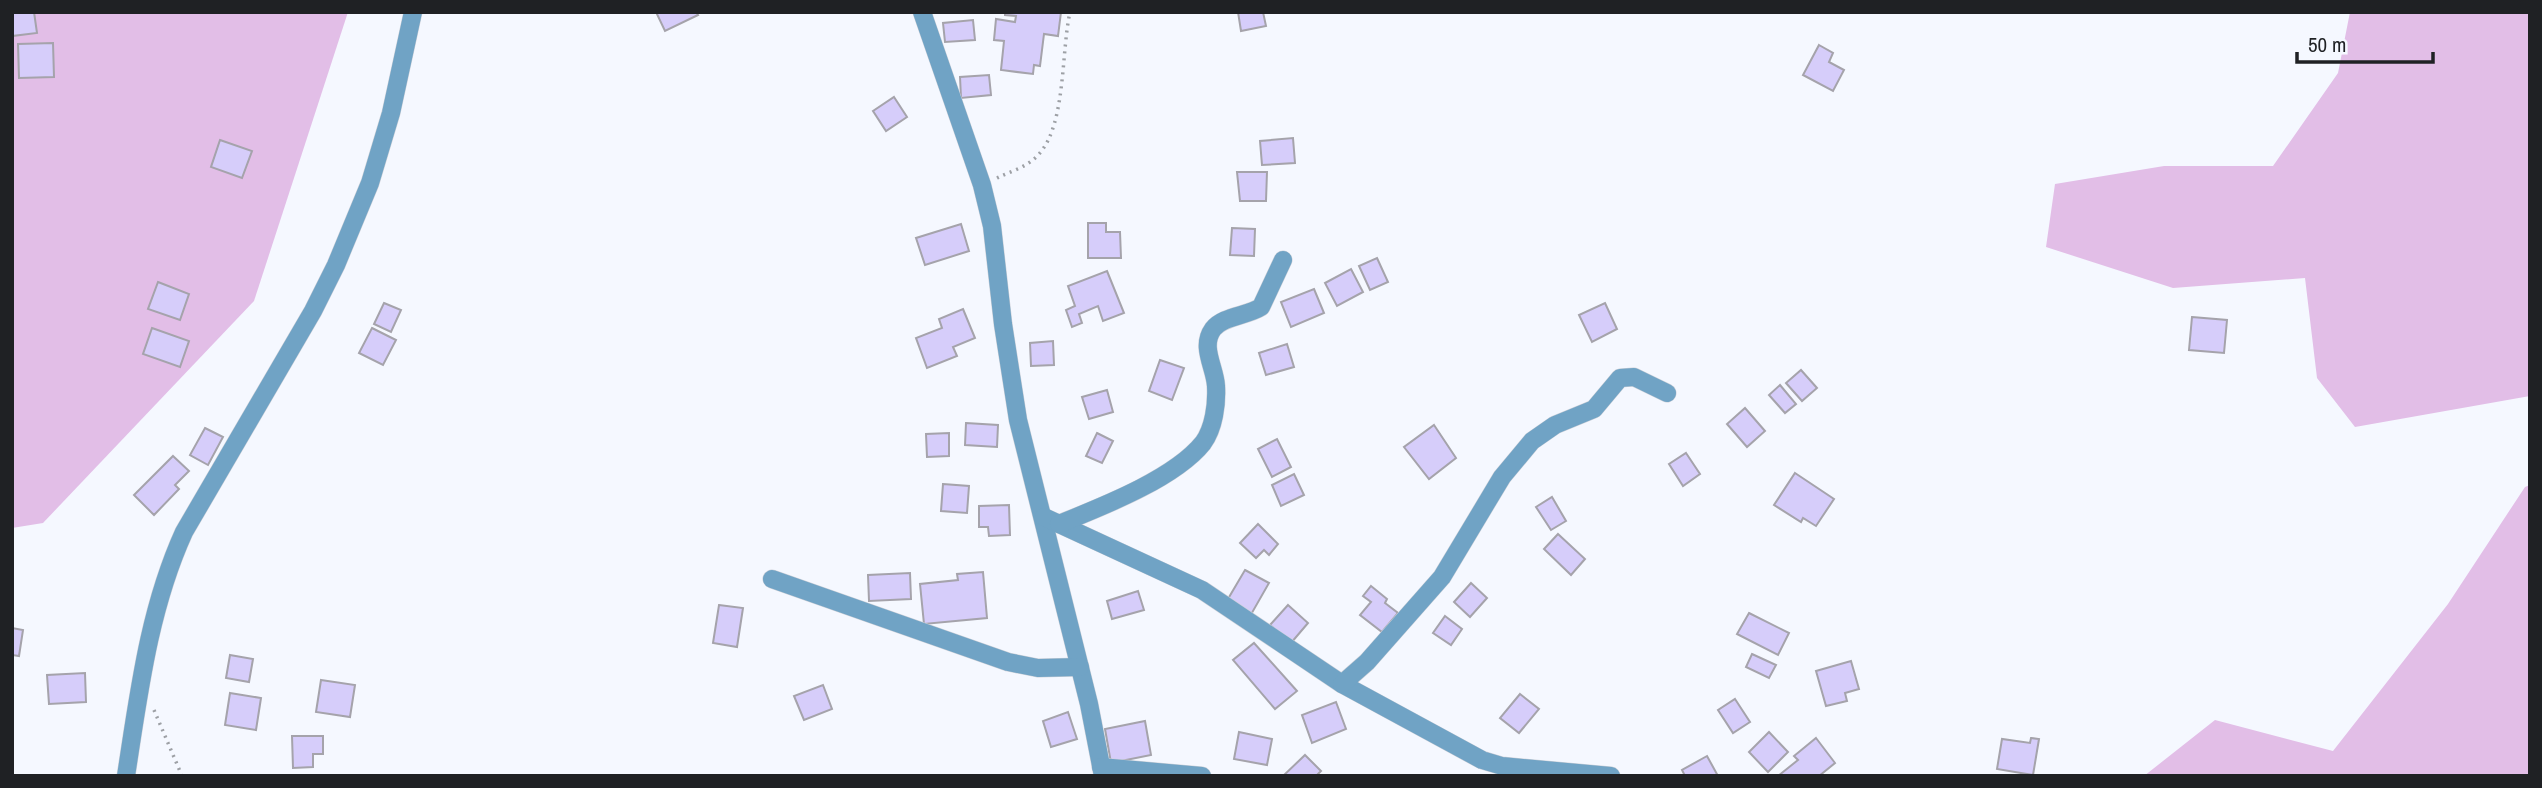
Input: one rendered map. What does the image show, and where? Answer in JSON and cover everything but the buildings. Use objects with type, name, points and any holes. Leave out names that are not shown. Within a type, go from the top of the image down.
[{"type":"street","points":[[127,776],[141,680],[155,610],[169,566],[184,532],[313,311],[355,222],[391,113],[413,12]]},
{"type":"street","points":[[922,12],[982,185],[992,226],[1009,368],[1051,520],[1102,771],[1202,776]]},
{"type":"street","points":[[1051,520],[1136,490],[1191,455],[1204,442],[1215,406],[1216,386],[1208,355],[1211,332],[1219,324],[1261,307],[1283,260]]},
{"type":"street","points":[[1342,684],[1367,662],[1442,577],[1502,477],[1532,441],[1556,425],[1594,409],[1620,378],[1634,377],[1667,393]]},
{"type":"street","points":[[1051,520],[1202,590],[1342,684],[1482,760],[1502,766],[1611,776]]},
{"type":"street","points":[[772,579],[1008,662],[1038,668],[1080,667]]},
{"type":"path","points":[[982,185],[1022,168],[1038,156],[1049,141],[1056,119],[1063,46],[1070,12]]},
{"type":"path","points":[[141,680],[182,776]]},
{"type":"shaded area","points":[[12,12],[348,12],[254,301],[43,523],[12,528]]},
{"type":"shaded area","points":[[2350,12],[2530,12],[2530,396],[2355,427],[2317,378],[2305,278],[2173,288],[2046,247],[2055,184],[2164,166],[2273,166],[2338,73]]},
{"type":"shaded area","points":[[2530,485],[2530,776],[2144,776],[2215,720],[2333,751],[2448,604],[2525,487]]}]
